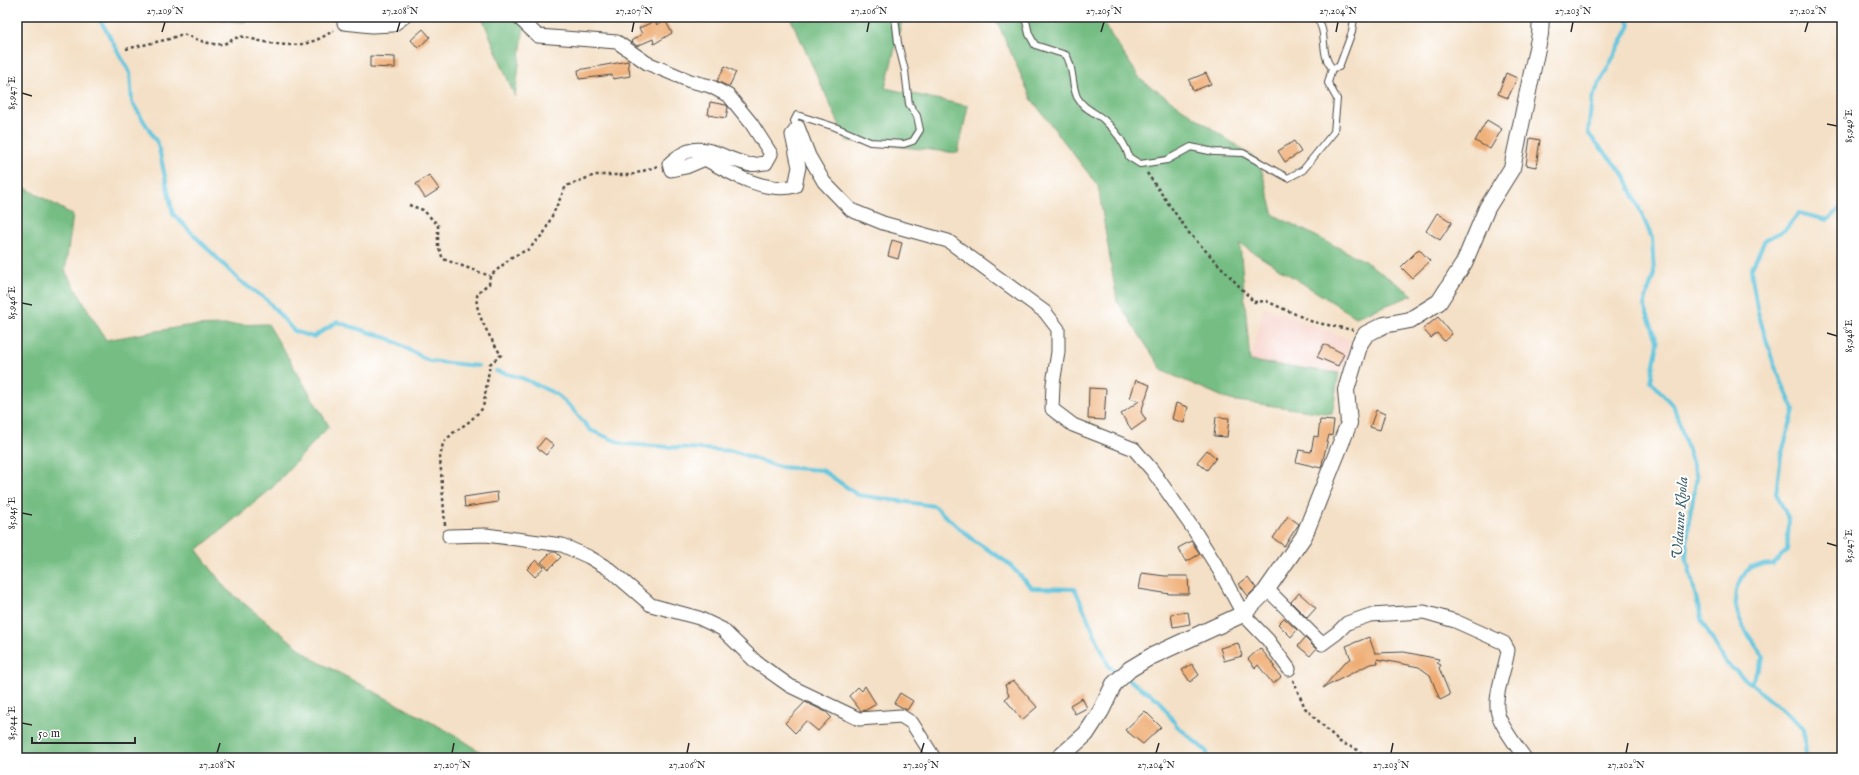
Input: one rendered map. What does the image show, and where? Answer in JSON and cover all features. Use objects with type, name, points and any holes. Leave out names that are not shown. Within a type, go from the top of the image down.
[{"type":"street","points":[[344,23],[372,26],[393,25],[404,17]]},
{"type":"street","points":[[518,17],[538,36],[617,42],[647,63],[690,80],[710,86],[729,96],[751,123],[771,154],[766,163],[749,165],[721,154],[695,149],[678,155],[669,164],[671,170],[686,167],[705,159],[748,180],[771,186],[788,188],[795,186],[799,167],[792,135],[798,127]]},
{"type":"street","points":[[1059,758],[1086,734],[1101,711],[1114,684],[1130,669],[1150,657],[1243,614],[1267,589],[1304,536],[1342,444],[1349,423],[1346,390],[1360,343],[1366,334],[1384,326],[1410,320],[1439,302],[1464,263],[1487,208],[1512,168],[1540,34],[1541,17]]},
{"type":"street","points":[[798,127],[809,156],[824,182],[851,210],[883,223],[948,241],[1045,312],[1058,329],[1058,352],[1053,384],[1052,409],[1073,425],[1134,449],[1152,470],[1194,530],[1221,573],[1243,614],[1268,640],[1289,669]]},
{"type":"street","points":[[449,536],[503,536],[562,545],[569,548],[609,570],[651,605],[698,618],[722,629],[756,662],[790,686],[859,718],[901,716],[912,723],[934,758]]},
{"type":"street","points":[[1267,589],[1322,644],[1337,633],[1347,623],[1370,615],[1424,612],[1455,621],[1504,643],[1508,650],[1497,699],[1498,714],[1513,742],[1526,758]]},
{"type":"lane","points":[[798,127],[794,121],[797,115],[835,127],[870,142],[904,144],[912,141],[920,130],[917,116],[909,104],[905,70],[898,42],[895,17]]},
{"type":"lane","points":[[1020,17],[1026,21],[1029,34],[1035,45],[1066,55],[1070,61],[1071,75],[1077,96],[1087,109],[1103,119],[1126,146],[1129,157],[1140,164],[1167,160],[1191,147],[1214,152],[1243,153],[1288,178],[1303,170],[1334,132],[1337,98],[1328,83],[1332,68]]},
{"type":"lane","points":[[1316,17],[1323,28],[1325,56],[1327,63],[1332,68]]},
{"type":"lane","points":[[1332,68],[1339,67],[1352,32],[1354,17]]},
{"type":"path","points":[[126,49],[170,39],[183,34],[206,42],[222,44],[234,38],[244,36],[259,41],[284,45],[307,45],[344,23]]},
{"type":"path","points":[[449,536],[445,526],[440,458],[443,443],[484,408],[490,364],[501,355],[486,328],[476,302],[479,292],[489,284],[490,276],[512,257],[529,249],[544,233],[566,186],[595,175],[631,175],[653,166],[669,164]]},
{"type":"path","points":[[1140,164],[1189,233],[1254,302],[1266,301],[1313,322],[1344,327],[1366,334]]},
{"type":"path","points":[[409,204],[424,210],[438,225],[438,246],[443,259],[490,276]]},
{"type":"path","points":[[1289,669],[1305,708],[1340,742],[1358,750],[1364,758]]},
{"type":"shaded area","points":[[1264,307],[1349,339],[1349,357],[1339,373],[1250,361]]},
{"type":"green space","points":[[187,17],[246,17],[245,22]]},
{"type":"green space","points":[[482,17],[525,17],[515,97]]},
{"type":"green space","points":[[790,17],[903,17],[885,88],[968,106],[958,153],[847,141]]},
{"type":"green space","points":[[995,17],[1099,17],[1141,80],[1259,161],[1274,215],[1363,260],[1413,295],[1356,317],[1240,244],[1250,361],[1339,373],[1332,414],[1230,400],[1163,371],[1117,301],[1098,186],[1032,100]]},
{"type":"green space","points":[[17,183],[73,215],[65,271],[106,340],[186,326],[268,324],[329,426],[271,489],[197,550],[226,589],[313,659],[455,735],[490,758],[17,758]]},
{"type":"building","points":[[665,20],[672,33],[654,44],[653,39],[637,46],[631,41],[642,34],[639,28],[655,21],[657,25]]},
{"type":"building","points":[[423,29],[430,37],[418,48],[411,40]]},
{"type":"building","points":[[370,56],[395,57],[395,68],[370,67]]},
{"type":"building","points":[[628,61],[630,76],[613,79],[612,75],[579,79],[578,70]]},
{"type":"building","points":[[725,66],[736,72],[729,87],[717,81]]},
{"type":"building","points":[[1206,73],[1211,84],[1193,91],[1189,80]]},
{"type":"building","points":[[1506,73],[1517,78],[1508,98],[1498,94]]},
{"type":"building","points":[[710,102],[726,105],[728,107],[726,118],[708,115]]},
{"type":"building","points":[[1487,120],[1502,129],[1490,149],[1475,141]]},
{"type":"building","points":[[1530,138],[1540,140],[1536,167],[1526,165]]},
{"type":"building","points":[[1294,141],[1301,152],[1285,162],[1278,151]]},
{"type":"building","points":[[429,175],[439,189],[425,198],[416,184]]},
{"type":"building","points":[[1437,213],[1452,222],[1440,240],[1426,231]]},
{"type":"building","points":[[892,240],[902,243],[898,259],[888,256]]},
{"type":"building","points":[[1419,249],[1430,261],[1412,278],[1401,267]]},
{"type":"building","points":[[1438,317],[1452,334],[1444,341],[1437,333],[1431,338],[1423,329]]},
{"type":"building","points":[[1324,344],[1344,354],[1338,366],[1317,357]]},
{"type":"building","points":[[1136,380],[1150,385],[1141,412],[1146,420],[1132,430],[1121,414],[1139,401],[1130,398]]},
{"type":"building","points":[[1089,388],[1106,389],[1104,420],[1088,419]]},
{"type":"building","points":[[1176,403],[1188,407],[1184,423],[1172,419]]},
{"type":"building","points":[[1376,410],[1385,414],[1380,430],[1370,427]]},
{"type":"building","points":[[1216,417],[1229,418],[1227,437],[1214,436]]},
{"type":"building","points":[[1320,420],[1334,421],[1332,436],[1329,435],[1321,468],[1296,462],[1299,450],[1311,452],[1314,436],[1318,437]]},
{"type":"building","points":[[545,438],[554,445],[546,455],[537,448]]},
{"type":"building","points":[[1207,450],[1216,458],[1207,470],[1197,462]]},
{"type":"building","points":[[497,492],[498,502],[465,507],[464,497]]},
{"type":"building","points":[[1288,516],[1299,524],[1284,546],[1273,538]]},
{"type":"building","points":[[1191,541],[1200,554],[1186,562],[1178,548]]},
{"type":"building","points":[[551,552],[556,552],[561,557],[549,569],[541,562]]},
{"type":"building","points":[[536,560],[544,567],[535,577],[527,569]]},
{"type":"building","points":[[1142,573],[1165,576],[1188,576],[1189,594],[1170,594],[1139,589]]},
{"type":"building","points":[[1248,577],[1256,588],[1248,596],[1239,584]]},
{"type":"building","points":[[1299,593],[1316,608],[1307,618],[1291,602]]},
{"type":"building","points":[[1188,612],[1190,624],[1173,627],[1171,614]]},
{"type":"building","points":[[1284,618],[1297,630],[1291,637],[1278,624]]},
{"type":"building","points":[[1369,637],[1375,653],[1404,652],[1439,659],[1437,663],[1441,665],[1439,668],[1450,695],[1440,700],[1430,675],[1419,667],[1377,659],[1378,663],[1370,664],[1323,688],[1345,662],[1351,659],[1346,646]]},
{"type":"building","points":[[1305,638],[1316,649],[1310,656],[1298,646]]},
{"type":"building","points":[[1238,643],[1242,656],[1224,661],[1220,648]]},
{"type":"building","points":[[1260,648],[1275,666],[1273,667],[1281,677],[1273,684],[1258,665],[1255,668],[1248,659]]},
{"type":"building","points":[[1192,664],[1199,675],[1190,682],[1182,670]]},
{"type":"building","points":[[1014,681],[1037,707],[1022,720],[1005,699],[1009,696],[1005,685]]},
{"type":"building","points":[[865,686],[876,704],[866,710],[861,711],[849,696],[858,687],[862,691]]},
{"type":"building","points":[[900,693],[913,701],[907,710],[894,703]]},
{"type":"building","points":[[1082,698],[1087,708],[1075,714],[1070,705]]},
{"type":"building","points":[[805,702],[826,712],[831,717],[818,731],[806,721],[795,733],[785,723]]},
{"type":"building","points":[[1145,711],[1161,727],[1143,744],[1125,730]]},
{"type":"waterway","points":[[96,17],[102,23],[130,73],[132,102],[158,144],[173,214],[240,281],[267,300],[294,331],[313,337],[337,322],[390,339],[429,361],[478,366]]},
{"type":"waterway","name":"Udaune Khola","points":[[1626,17],[1630,25],[1592,98],[1588,133],[1625,176],[1652,238],[1654,274],[1644,305],[1658,343],[1651,381],[1674,407],[1697,477],[1689,520],[1686,556],[1702,622],[1726,663],[1804,728],[1806,758]]},
{"type":"waterway","points":[[1751,683],[1764,657],[1742,625],[1738,616],[1735,597],[1738,584],[1750,566],[1773,564],[1787,550],[1789,520],[1776,493],[1781,456],[1794,410],[1773,362],[1757,309],[1751,270],[1765,240],[1785,230],[1799,213],[1827,220],[1842,207]]},
{"type":"waterway","points":[[496,371],[522,378],[556,394],[571,407],[590,430],[623,444],[733,451],[779,467],[822,470],[858,495],[934,506],[972,539],[1008,563],[1032,588],[1075,589],[1109,667],[1120,674]]},
{"type":"waterway","points":[[1126,678],[1159,700],[1176,725],[1207,752],[1207,758]]}]
